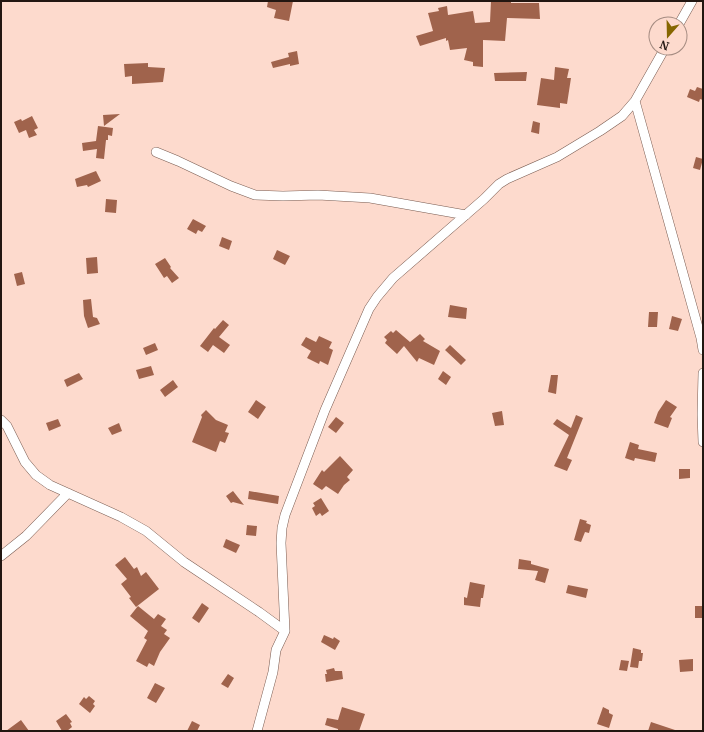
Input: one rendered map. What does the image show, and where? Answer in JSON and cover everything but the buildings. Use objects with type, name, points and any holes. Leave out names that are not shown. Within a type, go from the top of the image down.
[{"type":"street","points":[[684,16],[692,1]]},
{"type":"street","points":[[257,731],[273,672],[276,650],[285,631],[281,543],[285,515],[325,410],[370,309],[377,297],[393,278],[466,215],[499,184],[557,157],[622,116],[635,101],[660,56]]},
{"type":"street","points":[[635,101],[701,338],[703,350]]},
{"type":"street","points":[[156,152],[231,186],[255,195],[370,198],[466,215]]},
{"type":"street","points":[[703,373],[703,442]]},
{"type":"street","points":[[1,420],[7,426],[25,462],[36,476],[50,485],[121,517],[146,531],[184,562],[285,631]]},
{"type":"street","points":[[1,556],[26,536],[68,493]]}]
